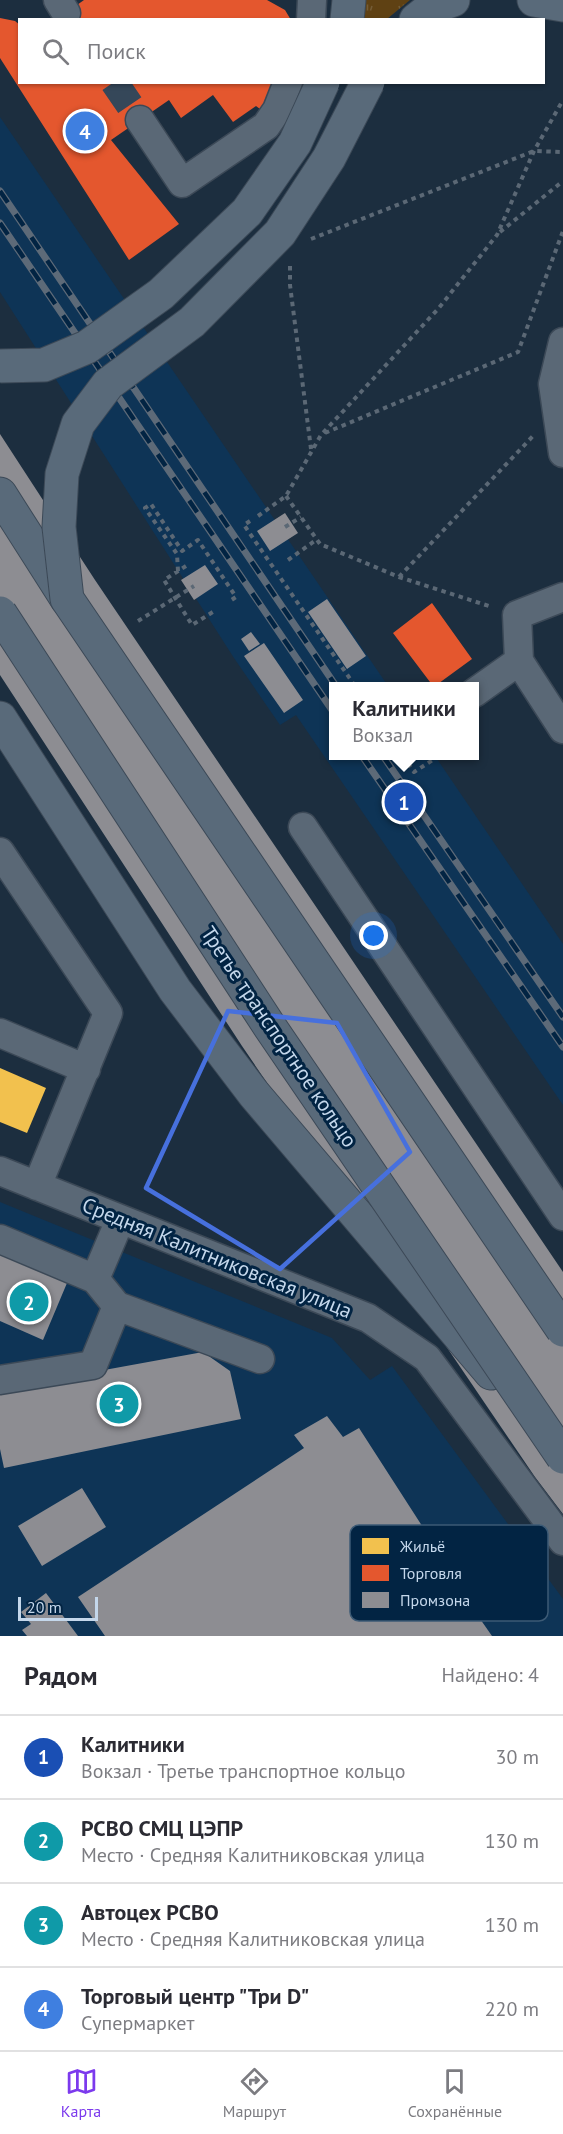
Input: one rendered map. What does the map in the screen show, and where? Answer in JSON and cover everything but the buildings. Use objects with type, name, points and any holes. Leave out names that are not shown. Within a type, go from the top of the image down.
[{"type":"main road","points":[[347,18],[349,0]]},
{"type":"main road","points":[[418,18],[431,8],[453,0]]},
{"type":"main road","points":[[534,0],[563,5]]},
{"type":"main road","points":[[0,366],[44,365],[87,347],[161,294],[247,212],[295,143],[322,84]]},
{"type":"main road","points":[[67,599],[59,527],[62,474],[78,423],[108,384],[192,322],[280,233],[329,159],[367,84]]},
{"type":"main road","points":[[0,494],[67,599],[563,1330]]},
{"type":"main road","name":"Третье транспортное кольцо","points":[[0,613],[270,1027],[563,1457]]},
{"type":"main road","points":[[0,718],[175,990],[254,1094],[563,1457]]},
{"type":"street","points":[[310,18],[312,0]]},
{"type":"street","points":[[140,120],[182,183],[267,126],[277,110],[287,84]]},
{"type":"street","points":[[563,342],[553,384],[563,453]]},
{"type":"street","points":[[563,597],[518,615],[519,661],[563,729]]},
{"type":"street","points":[[479,689],[519,661]]},
{"type":"street","points":[[303,827],[563,1216]]},
{"type":"street","points":[[0,852],[108,1013],[37,1186]]},
{"type":"street","points":[[0,1033],[86,1069]]},
{"type":"street","name":"Средняя Калитниковская улица","points":[[0,1171],[368,1318],[427,1358],[563,1541]]},
{"type":"street","points":[[95,1279],[120,1220]]},
{"type":"street","points":[[0,1239],[95,1279],[117,1306],[260,1359]]},
{"type":"street","points":[[0,1380],[93,1365],[117,1306]]},
{"type":"path","points":[[497,235],[534,151],[563,100]]},
{"type":"path","points":[[305,241],[534,151],[563,152]]},
{"type":"path","points":[[258,516],[286,496],[321,435],[438,309],[497,235],[563,181]]},
{"type":"path","points":[[321,435],[518,352],[563,231]]},
{"type":"path","points":[[290,285],[311,450]]},
{"type":"path","points":[[399,577],[557,410]]},
{"type":"path","points":[[286,496],[320,544],[399,577],[518,615]]},
{"type":"path","points":[[178,571],[177,554],[146,508],[151,504],[182,550],[198,540],[237,597],[230,601]]},
{"type":"path","points":[[285,527],[301,517]]},
{"type":"path","points":[[250,521],[244,525],[352,682]]},
{"type":"path","points":[[288,560],[316,540]]},
{"type":"path","points":[[200,557],[206,553]]},
{"type":"path","points":[[274,569],[281,565]]},
{"type":"path","points":[[186,566],[164,580],[192,625],[216,610]]},
{"type":"path","points":[[138,621],[194,586]]},
{"type":"path","points":[[406,760],[414,772],[433,760]]},
{"type":"highlighted area","points":[[228,1011],[337,1023],[410,1152],[280,1269],[146,1188]]},
{"type":"shaded area","points":[[0,117],[385,682],[329,682],[329,760],[438,760],[563,944],[563,1105],[296,715],[280,725],[234,658],[0,292]]},
{"type":"shaded area","points":[[0,1202],[332,1338],[370,1380],[392,1366],[509,1525],[350,1525],[350,1621],[548,1621],[548,1579],[563,1599],[563,1636],[0,1636]]},
{"type":"green space","points":[[365,0],[410,0],[388,18],[362,18]]},
{"type":"tunnel","points":[[115,84],[140,120]]},
{"type":"railway","points":[[0,191],[333,682]]},
{"type":"railway","points":[[0,223],[329,706]]},
{"type":"railway","points":[[365,760],[563,1047]]},
{"type":"railway","points":[[386,760],[563,1017]]},
{"type":"place","name":"Торговый центр \"Три D\"","points":[[85,131]]},
{"type":"place","name":"Калитники","points":[[404,802]]},
{"type":"place","name":"РСВО СМЦ ЦЭПР","points":[[29,1302]]},
{"type":"place","name":"Автоцех РСВО","points":[[119,1404]]}]
